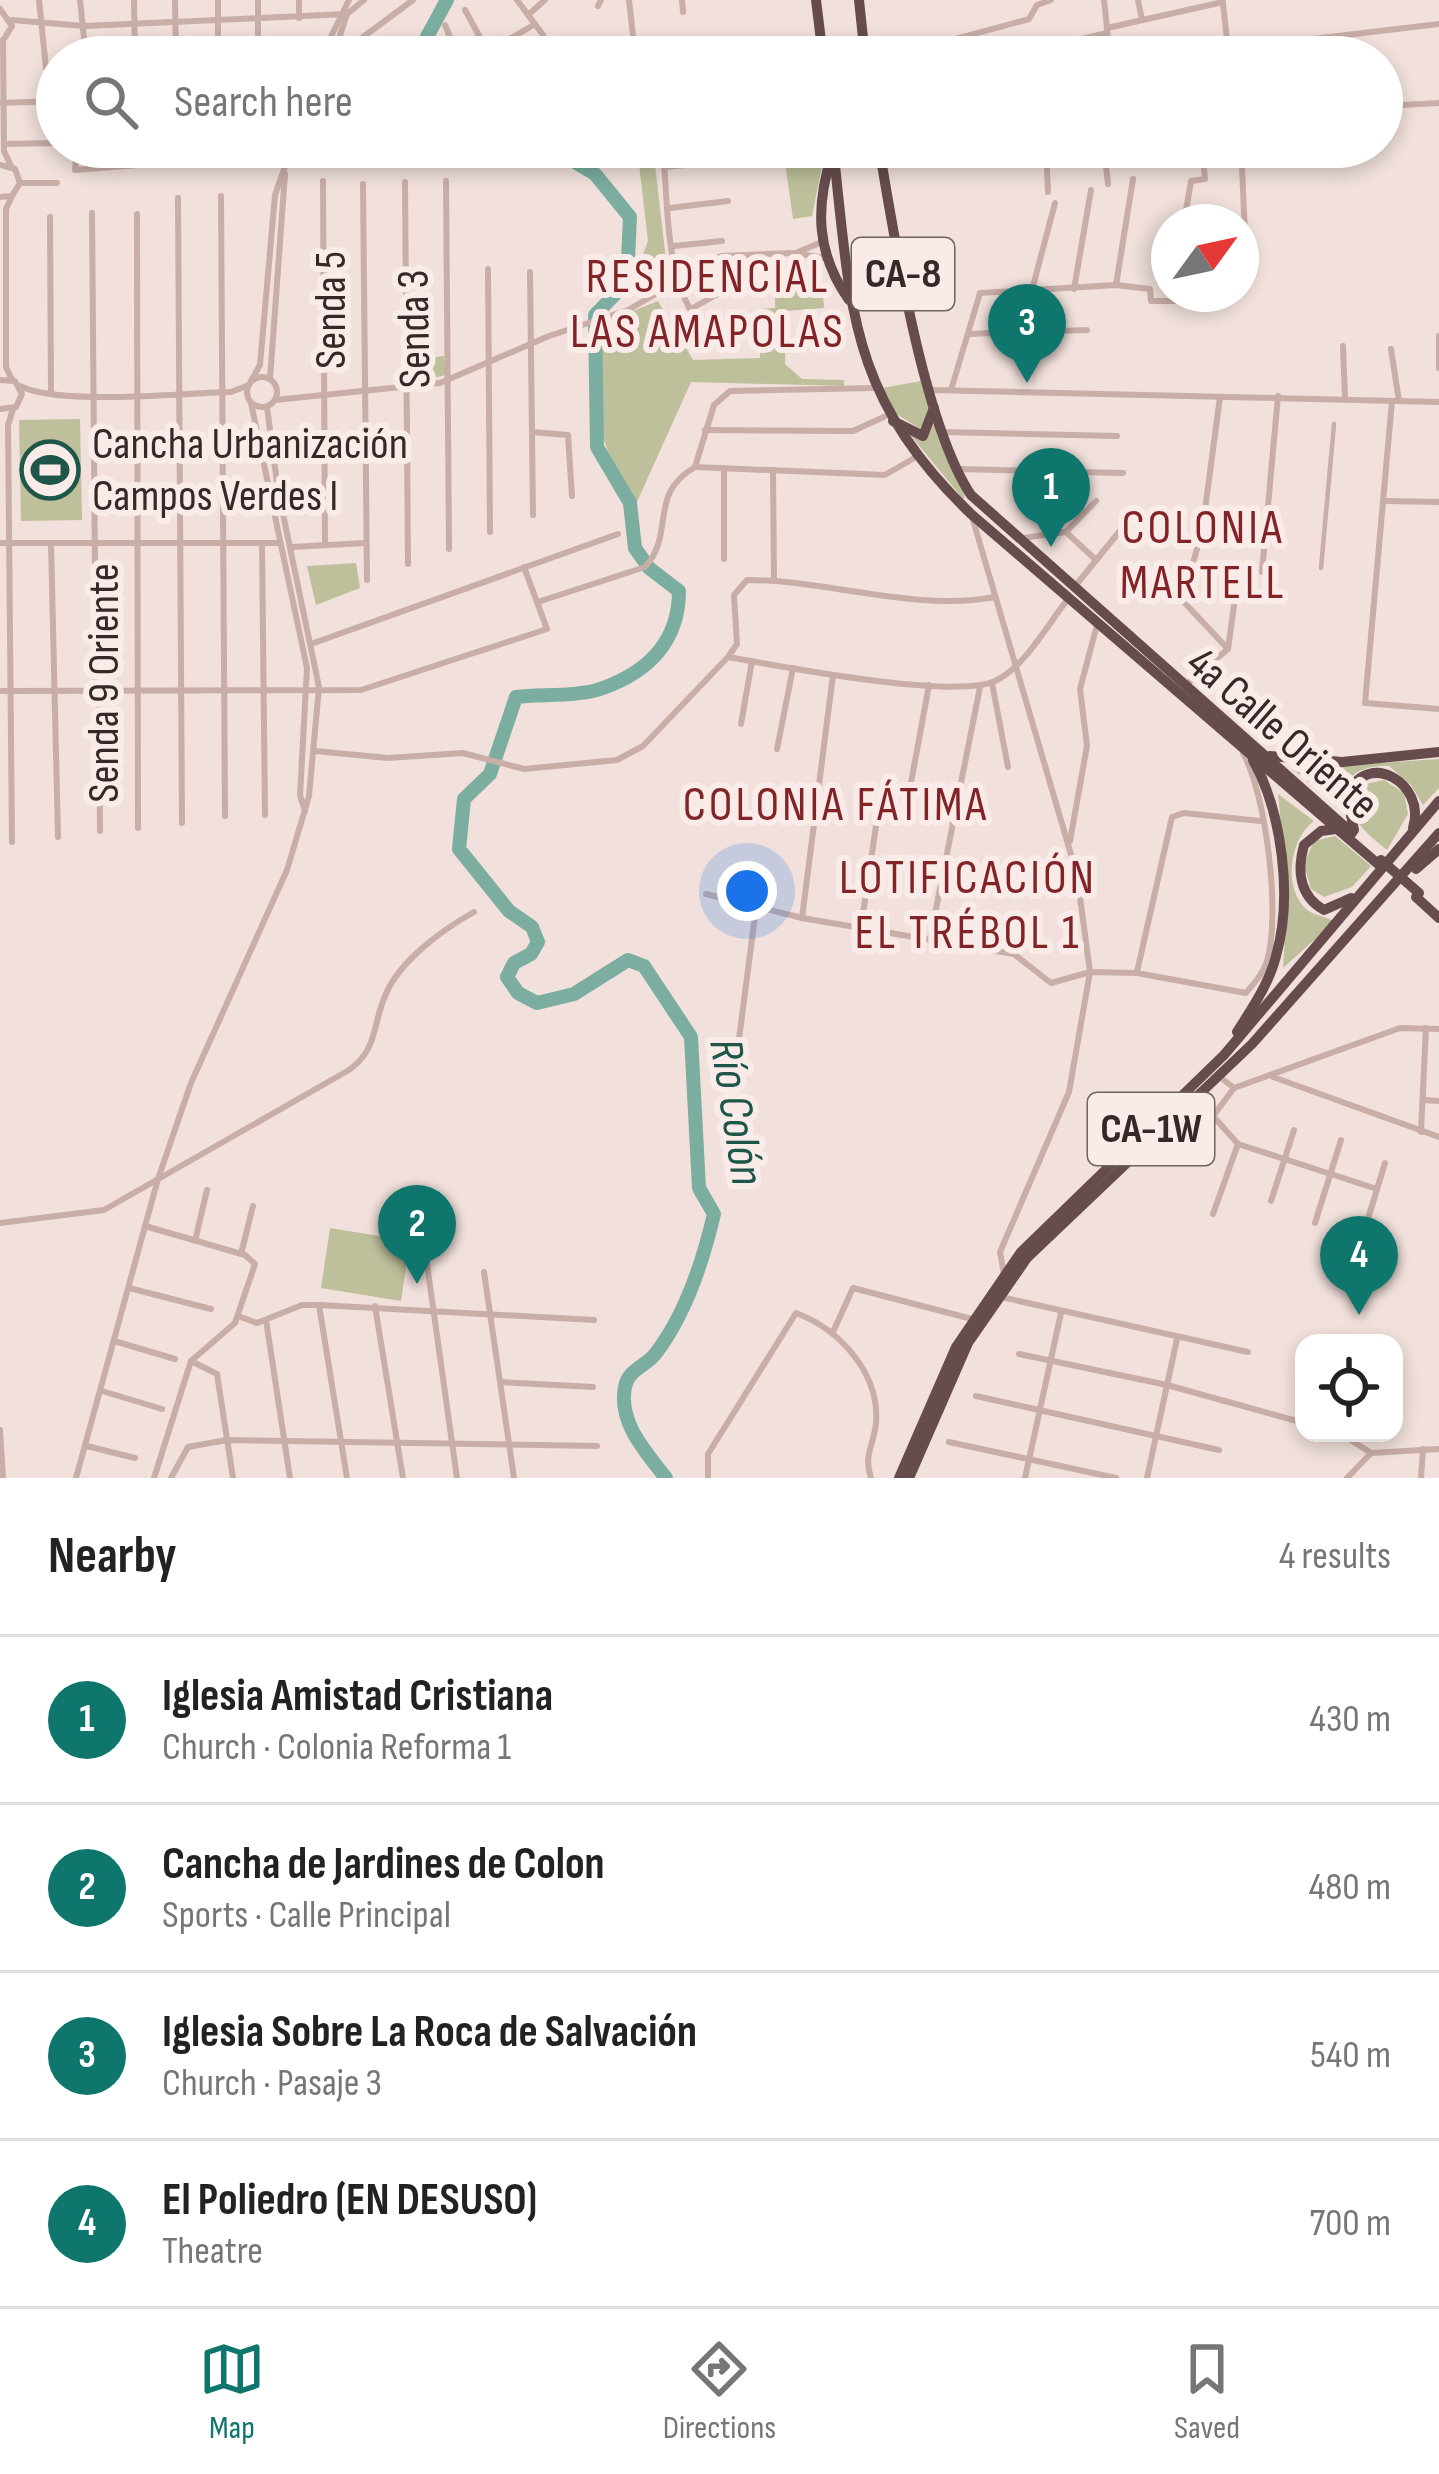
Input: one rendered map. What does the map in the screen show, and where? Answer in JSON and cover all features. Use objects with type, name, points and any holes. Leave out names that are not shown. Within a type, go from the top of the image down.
[{"type":"highway","points":[[816,0],[820,36]]},
{"type":"highway","points":[[859,0],[863,36]]},
{"type":"highway","points":[[828,168],[819,199],[824,258],[851,304]]},
{"type":"highway","name":"4a Calle Oriente","points":[[835,168],[851,304],[874,388],[916,457],[971,514],[1184,686],[1336,829],[1384,860]]},
{"type":"highway","name":"4a Calle Oriente","points":[[883,168],[933,395],[956,469],[979,505],[1099,622],[1234,740],[1384,860],[1439,914]]},
{"type":"highway","points":[[889,417],[923,436],[933,395]]},
{"type":"highway","points":[[1251,750],[1292,762],[1439,752]]},
{"type":"highway","points":[[1224,1055],[1268,978],[1281,930],[1274,804],[1251,750]]},
{"type":"highway","points":[[1358,839],[1346,806],[1351,786],[1366,774],[1397,778],[1413,795],[1417,816],[1384,860]]},
{"type":"highway","name":"CA-1W","points":[[899,1478],[973,1319],[1004,1274],[1049,1222],[1224,1055],[1384,860],[1439,801]]},
{"type":"highway","points":[[1336,829],[1321,831],[1304,844],[1300,867],[1307,897],[1318,908],[1330,910],[1371,880]]},
{"type":"highway","name":"CA-1W","points":[[909,1478],[958,1363],[998,1297],[1060,1225],[1220,1077],[1348,941],[1439,833]]},
{"type":"highway","points":[[1348,941],[1439,849]]},
{"type":"street","points":[[40,0],[44,36]]},
{"type":"street","points":[[80,0],[85,36]]},
{"type":"street","points":[[134,0],[135,36]]},
{"type":"street","points":[[175,0],[175,36]]},
{"type":"street","points":[[218,0],[218,36]]},
{"type":"street","points":[[258,0],[258,36]]},
{"type":"street","points":[[299,0],[299,17]]},
{"type":"street","points":[[330,36],[349,0]]},
{"type":"street","points":[[0,9],[11,20],[26,24],[84,26],[338,18],[364,0]]},
{"type":"street","points":[[364,36],[413,0]]},
{"type":"street","points":[[517,0],[541,36]]},
{"type":"street","points":[[528,15],[545,0]]},
{"type":"street","points":[[629,0],[633,36]]},
{"type":"street","points":[[682,0],[683,13]]},
{"type":"street","points":[[978,36],[1029,19],[1037,4],[1051,0]]},
{"type":"street","points":[[1104,0],[1108,36]]},
{"type":"street","points":[[1138,0],[1142,20]]},
{"type":"street","points":[[1188,0],[1190,10]]},
{"type":"street","points":[[1088,36],[1223,1],[1229,36]]},
{"type":"street","points":[[465,10],[479,36]]},
{"type":"street","points":[[340,36],[347,14]]},
{"type":"street","points":[[11,20],[11,31]]},
{"type":"street","points":[[20,183],[2,155],[0,57],[2,40],[26,24]]},
{"type":"street","points":[[515,36],[535,24]]},
{"type":"street","points":[[1341,36],[1439,24]]},
{"type":"street","points":[[445,25],[449,36]]},
{"type":"street","points":[[2,103],[36,102]]},
{"type":"street","points":[[1403,105],[1439,103]]},
{"type":"street","points":[[2,155],[36,148]]},
{"type":"street","points":[[664,168],[677,281],[691,309],[711,334],[756,334]]},
{"type":"street","points":[[1047,168],[1048,192]]},
{"type":"street","points":[[1106,168],[1108,184]]},
{"type":"street","points":[[1187,204],[1191,181],[1205,179],[1204,168]]},
{"type":"street","points":[[1242,168],[1244,204]]},
{"type":"street","points":[[275,400],[272,382],[285,170]]},
{"type":"street","points":[[285,170],[275,195],[260,365],[250,383],[250,402],[309,690],[300,795],[306,814]]},
{"type":"street","points":[[1116,285],[1133,179]]},
{"type":"street","points":[[323,181],[325,544]]},
{"type":"street","name":"Senda 3","points":[[446,181],[449,549]]},
{"type":"street","points":[[405,182],[408,564]]},
{"type":"street","points":[[20,183],[57,183]]},
{"type":"street","points":[[20,183],[2,203],[6,367],[12,380],[35,394]]},
{"type":"street","name":"Senda 5","points":[[363,184],[367,580]]},
{"type":"street","points":[[1074,289],[1091,190]]},
{"type":"street","points":[[221,196],[225,816]]},
{"type":"street","points":[[178,198],[182,823]]},
{"type":"street","points":[[670,208],[728,201]]},
{"type":"street","points":[[1032,290],[1055,203]]},
{"type":"street","points":[[92,213],[92,542],[100,830]]},
{"type":"street","name":"Senda 9 Oriente","points":[[136,214],[138,828]]},
{"type":"street","points":[[50,217],[51,394]]},
{"type":"street","points":[[674,246],[722,241]]},
{"type":"street","points":[[794,253],[822,242]]},
{"type":"street","points":[[267,407],[299,394],[407,391],[449,380],[489,360],[613,316],[722,256],[794,253],[824,258]]},
{"type":"street","points":[[488,269],[490,532]]},
{"type":"street","points":[[530,272],[533,514]]},
{"type":"street","points":[[951,390],[980,292],[1116,285],[1150,289],[1151,302]]},
{"type":"street","points":[[691,309],[728,288]]},
{"type":"street","points":[[968,334],[1087,330]]},
{"type":"street","points":[[1439,336],[1439,368]]},
{"type":"street","points":[[1343,346],[1345,399]]},
{"type":"street","points":[[1391,350],[1395,401],[1365,703],[1439,709]]},
{"type":"street","points":[[6,367],[0,379],[12,380]]},
{"type":"street","points":[[12,842],[4,543],[8,425],[13,409],[35,394],[231,392],[250,383],[272,382],[299,394]]},
{"type":"street","points":[[20,386],[21,401]]},
{"type":"street","points":[[541,601],[645,567],[654,557],[670,486],[695,467],[714,405],[730,391],[874,388]]},
{"type":"street","points":[[933,395],[951,390],[1439,402]]},
{"type":"street","points":[[231,392],[267,407]]},
{"type":"street","points":[[1220,396],[1198,551],[1182,600],[1228,649]]},
{"type":"street","points":[[1262,572],[1277,396]]},
{"type":"street","points":[[76,1478],[158,1180],[191,1083],[287,870],[306,814],[319,687],[267,407]]},
{"type":"street","points":[[8,425],[0,410],[13,409]]},
{"type":"street","points":[[705,430],[854,431],[889,417]]},
{"type":"street","points":[[1321,568],[1334,424]]},
{"type":"street","points":[[532,432],[568,434],[572,496]]},
{"type":"street","points":[[944,432],[1117,436]]},
{"type":"street","points":[[695,467],[885,476],[916,457]]},
{"type":"street","points":[[724,468],[724,559]]},
{"type":"street","points":[[773,469],[774,580]]},
{"type":"street","points":[[956,469],[1123,473]]},
{"type":"street","points":[[1017,540],[1066,532],[1096,501]]},
{"type":"street","points":[[1385,502],[1439,502]]},
{"type":"street","points":[[971,514],[1069,847],[1090,972],[1069,1092],[1000,1252],[1004,1274]]},
{"type":"street","points":[[728,658],[833,675],[980,686],[1015,666],[1123,527]]},
{"type":"street","points":[[1066,532],[1096,560]]},
{"type":"street","points":[[311,644],[619,533]]},
{"type":"street","points":[[4,543],[220,541],[278,543],[290,548],[366,543]]},
{"type":"street","points":[[51,542],[58,837]]},
{"type":"street","points":[[262,542],[265,815]]},
{"type":"street","points":[[5,692],[361,690],[547,629],[541,601],[524,567]]},
{"type":"street","points":[[315,751],[388,758],[486,757],[524,770],[617,760],[643,746],[728,658],[736,644],[738,585],[774,580],[965,602],[995,597]]},
{"type":"street","points":[[1184,686],[1228,649],[1235,598]]},
{"type":"street","points":[[1069,847],[1087,746],[1080,688],[1088,642],[1099,622]]},
{"type":"street","points":[[741,724],[752,662]]},
{"type":"street","points":[[777,749],[793,668]]},
{"type":"street","points":[[802,918],[833,675]]},
{"type":"street","points":[[992,682],[1008,767]]},
{"type":"street","points":[[908,799],[930,683]]},
{"type":"street","points":[[930,939],[980,686]]},
{"type":"street","points":[[706,894],[802,918],[1014,954],[1051,983],[1090,972],[1137,973],[1246,993],[1262,973],[1270,930],[1255,776],[1234,740]]},
{"type":"street","points":[[861,927],[882,786],[911,786]]},
{"type":"street","points":[[1137,973],[1172,817],[1184,813],[1260,821]]},
{"type":"street","points":[[738,1048],[757,907]]},
{"type":"street","points":[[0,1223],[104,1210],[361,1061],[372,1048],[394,978],[474,912]]},
{"type":"street","points":[[1211,1118],[1234,1088],[1400,1028],[1439,1029]]},
{"type":"street","points":[[1421,1132],[1426,1028]]},
{"type":"street","points":[[1220,1077],[1234,1088]]},
{"type":"street","points":[[1273,1077],[1439,1137]]},
{"type":"street","points":[[1198,1099],[1238,1144],[1377,1189]]},
{"type":"street","points":[[1424,1100],[1439,1101]]},
{"type":"street","points":[[1271,1201],[1294,1130]]},
{"type":"street","points":[[1316,1223],[1341,1140]]},
{"type":"street","points":[[1213,1214],[1238,1144]]},
{"type":"street","points":[[1364,1235],[1385,1163]]},
{"type":"street","points":[[195,1240],[207,1190]]},
{"type":"street","points":[[241,1254],[254,1206]]},
{"type":"street","points":[[146,1226],[241,1254],[255,1264],[238,1316],[191,1360],[154,1478]]},
{"type":"street","points":[[424,1244],[458,1478]]},
{"type":"street","points":[[484,1272],[514,1478]]},
{"type":"street","points":[[129,1288],[211,1309]]},
{"type":"street","points":[[833,1332],[853,1288],[973,1319]]},
{"type":"street","points":[[998,1297],[1247,1352]]},
{"type":"street","points":[[238,1316],[266,1320],[302,1305],[319,1305],[593,1320]]},
{"type":"street","points":[[319,1305],[347,1478]]},
{"type":"street","points":[[375,1306],[403,1478]]},
{"type":"street","points":[[1025,1478],[1060,1313]]},
{"type":"street","points":[[708,1478],[708,1454],[790,1316],[800,1314],[833,1332],[854,1355],[874,1402],[876,1424],[865,1461],[871,1478]]},
{"type":"street","points":[[266,1320],[290,1478]]},
{"type":"street","points":[[1147,1478],[1177,1339]]},
{"type":"street","points":[[114,1341],[176,1359]]},
{"type":"street","points":[[1019,1354],[1167,1385],[1295,1421]]},
{"type":"street","points":[[191,1360],[217,1374],[232,1478]]},
{"type":"street","points":[[500,1382],[593,1387]]},
{"type":"street","points":[[102,1391],[162,1409]]},
{"type":"street","points":[[976,1396],[1219,1450]]},
{"type":"street","points":[[0,1430],[3,1478]]},
{"type":"street","points":[[175,1478],[188,1447],[227,1440],[597,1446]]},
{"type":"street","points":[[949,1442],[1116,1478]]},
{"type":"street","points":[[1354,1442],[1371,1453],[1439,1449]]},
{"type":"street","points":[[87,1446],[135,1458]]},
{"type":"street","points":[[1421,1478],[1423,1449]]},
{"type":"street","points":[[1347,1478],[1371,1453]]},
{"type":"green space","points":[[639,168],[655,168],[667,269],[628,295],[648,241]]},
{"type":"green space","points":[[786,168],[822,168],[812,216],[793,219]]},
{"type":"green space","points":[[783,264],[821,267],[824,308],[786,311],[785,364],[802,379],[844,380],[844,386],[691,382],[636,504],[610,457],[599,418],[600,324],[658,301],[693,360],[760,358],[760,309],[775,308],[775,280]]},
{"type":"green space","points":[[444,356],[446,375],[413,382],[412,360]]},
{"type":"green space","points":[[927,380],[933,400],[920,429],[895,413],[882,388]]},
{"type":"green space","name":"Cancha Urbanización Campos Verdes I","points":[[80,419],[82,520],[21,521],[19,420]]},
{"type":"green space","points":[[934,424],[963,499],[908,432],[927,438]]},
{"type":"green space","points":[[356,563],[360,588],[316,605],[307,566]]},
{"type":"green space","points":[[1439,759],[1439,788],[1423,805],[1411,785],[1389,766],[1355,774],[1337,804],[1292,769]]},
{"type":"green space","points":[[1384,780],[1404,793],[1408,814],[1387,850],[1358,822],[1353,805],[1361,785]]},
{"type":"green space","points":[[1278,794],[1314,821],[1299,839],[1292,864],[1299,901],[1310,912],[1334,922],[1283,968],[1288,891]]},
{"type":"green space","points":[[1335,836],[1371,866],[1352,887],[1324,897],[1311,889],[1304,864],[1314,841]]},
{"type":"green space","points":[[330,1228],[410,1241],[401,1301],[321,1288]]},
{"type":"waterway","name":"Río Colón","points":[[427,36],[447,0]]},
{"type":"waterway","name":"Río Colón","points":[[585,168],[630,217],[627,282],[595,315],[597,447],[630,503],[635,548],[649,568],[679,591],[678,609],[659,652],[635,673],[583,693],[516,697],[490,774],[464,799],[459,849],[509,911],[532,927],[538,942],[531,954],[514,963],[507,977],[518,993],[537,1003],[574,994],[628,960],[644,966],[691,1037],[699,1188],[714,1214],[684,1305],[656,1353],[630,1376],[624,1400],[635,1436],[666,1478]]},
{"type":"place","name":"Iglesia Sobre La Roca de Salvación","points":[[1027,383]]},
{"type":"place","name":"Cancha Urbanización Campos Verdes I","points":[[50,470]]},
{"type":"place","name":"Iglesia Amistad Cristiana","points":[[1051,547]]},
{"type":"place","name":"Cancha de Jardines de Colon","points":[[417,1284]]},
{"type":"place","name":"El Poliedro (EN DESUSO)","points":[[1359,1315]]},
{"type":"district","name":"RESIDENCIAL LAS AMAPOLAS","points":[[708,304]]},
{"type":"district","name":"COLONIA MARTELL","points":[[1203,556]]},
{"type":"district","name":"COLONIA FÁTIMA","points":[[836,805]]},
{"type":"district","name":"LOTIFICACIÓN EL TRÉBOL 1","points":[[968,906]]}]
